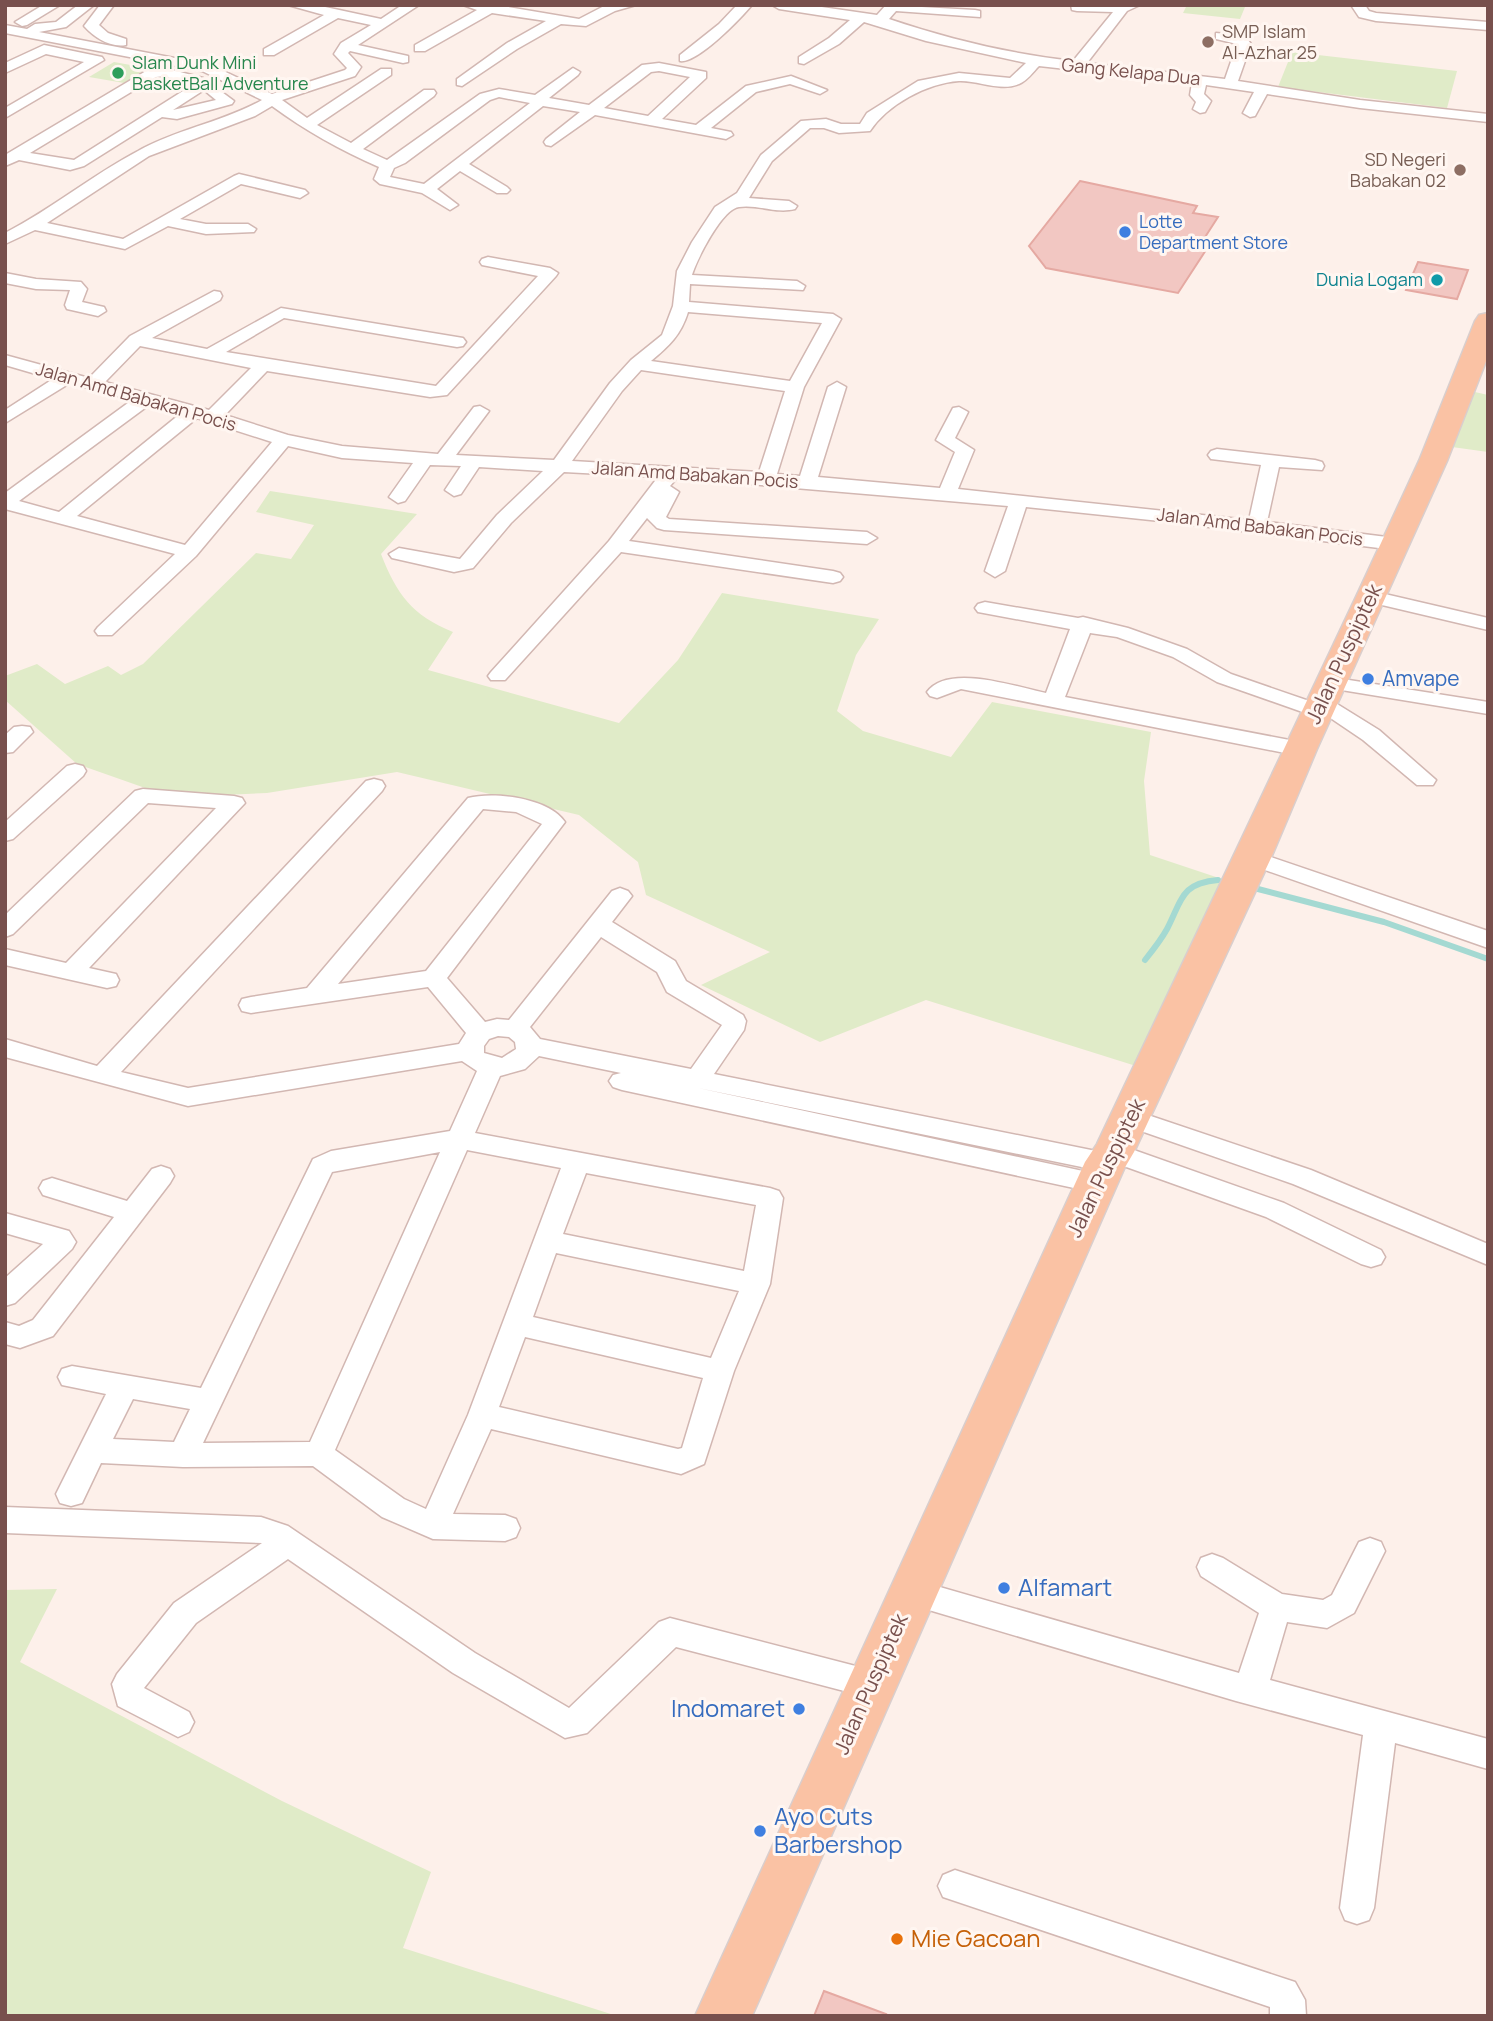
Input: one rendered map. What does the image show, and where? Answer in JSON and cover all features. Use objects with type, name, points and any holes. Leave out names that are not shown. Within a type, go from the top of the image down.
[{"type":"main road","name":"Jalan Puspiptek","points":[[723,2016],[912,1592],[1112,1154],[1253,858],[1300,748],[1372,597],[1484,343]]},
{"type":"street","points":[[30,27],[54,5]]},
{"type":"street","points":[[5,29],[53,26],[63,23],[86,5]]},
{"type":"street","points":[[107,5],[91,22],[94,30],[103,36],[194,56]]},
{"type":"street","points":[[295,5],[382,23]]},
{"type":"street","points":[[5,239],[33,225],[144,153],[250,113],[271,99],[349,72],[354,67],[341,54],[346,46],[412,5]]},
{"type":"street","points":[[470,5],[585,22],[610,7],[629,5]]},
{"type":"street","points":[[685,58],[724,27],[745,5]]},
{"type":"street","name":"Gang Kelapa Dua","points":[[779,5],[833,9],[860,19],[880,20],[931,38],[1036,61],[1200,80],[1360,104],[1488,118]]},
{"type":"street","points":[[1358,5],[1364,14],[1376,17],[1488,26]]},
{"type":"street","points":[[880,20],[891,8],[896,7],[975,14]]},
{"type":"street","points":[[1077,7],[1128,7]]},
{"type":"street","points":[[1076,67],[1128,7]]},
{"type":"street","points":[[420,48],[489,9]]},
{"type":"street","points":[[269,52],[335,14]]},
{"type":"street","points":[[5,19],[116,49],[206,68],[271,99],[307,125],[352,150],[387,165],[400,160],[489,95],[499,93],[726,135]]},
{"type":"street","points":[[804,60],[834,41],[860,19]]},
{"type":"street","points":[[463,82],[512,46],[558,20]]},
{"type":"street","points":[[1221,36],[1240,39],[1244,44],[1230,84]]},
{"type":"street","points":[[346,46],[403,60]]},
{"type":"street","points":[[5,69],[44,49],[97,60]]},
{"type":"street","points":[[5,114],[116,49]]},
{"type":"street","points":[[399,554],[454,566],[466,564],[505,519],[559,466],[603,402],[637,364],[668,338],[675,327],[681,306],[683,279],[700,242],[718,213],[736,202],[766,158],[806,124],[826,123],[844,130],[865,128],[872,116],[923,84],[959,77],[1011,82],[1017,80],[1036,61]]},
{"type":"street","points":[[551,142],[651,67],[701,75],[652,120]]},
{"type":"street","points":[[11,159],[110,86],[151,74],[163,72],[187,75],[227,101],[177,115],[160,112]]},
{"type":"street","points":[[307,125],[386,72]]},
{"type":"street","points":[[427,189],[536,106],[538,100],[573,72]]},
{"type":"street","points":[[69,78],[110,86]]},
{"type":"street","points":[[700,129],[751,89],[791,79],[820,90]]},
{"type":"street","points":[[1200,80],[1197,95],[1204,101],[1200,109]]},
{"type":"street","points":[[11,159],[70,165],[79,163],[204,84]]},
{"type":"street","points":[[1250,113],[1263,89]]},
{"type":"street","points":[[352,150],[429,93]]},
{"type":"street","points":[[387,165],[382,179],[427,189],[450,205]]},
{"type":"street","points":[[460,166],[502,190]]},
{"type":"street","points":[[33,225],[125,244],[239,179],[300,193]]},
{"type":"street","points":[[736,202],[789,206]]},
{"type":"street","points":[[166,221],[206,229],[248,229]]},
{"type":"street","points":[[136,340],[263,365],[430,392],[441,391],[550,273],[488,262]]},
{"type":"street","points":[[5,278],[36,284],[75,285],[79,289],[73,305],[98,311]]},
{"type":"street","points":[[683,279],[797,286]]},
{"type":"street","points":[[93,384],[136,340],[214,296]]},
{"type":"street","points":[[681,306],[832,319],[795,387],[766,478]]},
{"type":"street","points":[[209,355],[283,313],[457,342]]},
{"type":"street","name":"Jalan Amd Babakan Pocis","points":[[5,359],[213,417],[284,440],[342,452],[559,466],[675,477],[766,478],[1019,501],[1257,526],[1395,544]]},
{"type":"street","points":[[637,364],[795,387]]},
{"type":"street","points":[[213,417],[263,365]]},
{"type":"street","points":[[5,418],[68,377]]},
{"type":"street","points":[[807,482],[837,387]]},
{"type":"street","points":[[6,502],[145,398]]},
{"type":"street","points":[[398,497],[480,411]]},
{"type":"street","points":[[63,518],[193,412]]},
{"type":"street","points":[[947,494],[965,450],[944,439],[959,412]]},
{"type":"street","points":[[105,631],[189,552],[284,440]]},
{"type":"street","points":[[1217,455],[1315,466]]},
{"type":"street","points":[[454,490],[474,462]]},
{"type":"street","points":[[1257,526],[1271,462]]},
{"type":"street","points":[[675,477],[890,502],[900,497],[901,491]]},
{"type":"street","points":[[675,477],[656,518],[664,524],[867,538]]},
{"type":"street","points":[[498,676],[675,477]]},
{"type":"street","points":[[995,570],[1019,501]]},
{"type":"street","points":[[6,502],[189,552]]},
{"type":"street","points":[[616,545],[833,577]]},
{"type":"street","points":[[1372,597],[1488,624]]},
{"type":"street","points":[[985,608],[1083,623],[1121,632],[1180,653],[1224,678],[1324,699],[1488,708]]},
{"type":"street","points":[[1053,701],[1083,623]]},
{"type":"street","points":[[937,692],[959,682],[1300,748]]},
{"type":"street","points":[[1324,699],[1425,780]]},
{"type":"street","points":[[5,747],[22,733]]},
{"type":"street","points":[[5,834],[75,771]]},
{"type":"street","points":[[102,1076],[374,786]]},
{"type":"street","points":[[5,929],[143,796],[234,803],[72,971]]},
{"type":"street","points":[[251,1005],[435,978],[554,822],[538,811],[493,801],[476,803],[315,995]]},
{"type":"street","points":[[5,807],[28,814]]},
{"type":"street","points":[[1253,858],[1488,940]]},
{"type":"street","points":[[435,978],[481,1050],[502,1068],[522,1044],[596,923],[620,896]]},
{"type":"street","points":[[596,923],[667,967],[676,986],[734,1021],[735,1024],[697,1079]]},
{"type":"street","points":[[5,957],[107,980]]},
{"type":"street","points":[[319,1454],[459,1139],[481,1050],[497,1027],[522,1044],[826,1115],[1302,1177],[1488,1255]]},
{"type":"street","points":[[522,1044],[697,1079],[826,1115]]},
{"type":"street","points":[[5,1048],[188,1097],[481,1050]]},
{"type":"street","points":[[183,1455],[322,1166],[331,1161],[459,1139],[768,1197],[771,1200],[756,1284],[720,1370],[694,1455],[681,1462],[482,1415]]},
{"type":"street","points":[[1112,1154],[1275,1210],[1371,1257]]},
{"type":"street","points":[[433,1526],[482,1415],[577,1161]]},
{"type":"street","points":[[5,1333],[20,1337],[43,1328],[161,1176]]},
{"type":"street","points":[[52,1188],[132,1212]]},
{"type":"street","points":[[5,1223],[59,1238],[62,1242],[5,1294]]},
{"type":"street","points":[[547,1241],[756,1284]]},
{"type":"street","points":[[516,1324],[720,1370]]},
{"type":"street","points":[[72,1377],[208,1401]]},
{"type":"street","points":[[71,1494],[125,1386]]},
{"type":"street","points":[[92,1450],[183,1455],[319,1454],[393,1508],[433,1526],[505,1528]]},
{"type":"street","points":[[5,1520],[261,1530],[277,1535],[464,1662],[565,1723],[576,1723],[670,1632],[871,1684]]},
{"type":"street","points":[[178,1723],[128,1696],[128,1684],[184,1614],[288,1542]]},
{"type":"street","points":[[1212,1567],[1276,1607],[1327,1614],[1343,1604],[1370,1551]]},
{"type":"street","points":[[912,1592],[1207,1680],[1246,1688],[1488,1754]]},
{"type":"street","points":[[1246,1688],[1256,1676],[1276,1607]]},
{"type":"street","points":[[1357,1908],[1381,1725]]},
{"type":"street","points":[[955,1886],[1282,1994],[1287,2000],[1288,2016]]},
{"type":"green space","points":[[1187,5],[1245,7],[1240,19],[1183,13]]},
{"type":"green space","points":[[1292,52],[1457,71],[1447,108],[1278,87]]},
{"type":"green space","name":"Slam Dunk Mini BasketBall Adventure","points":[[114,62],[147,68],[124,83],[89,77]]},
{"type":"green space","points":[[1475,392],[1488,395],[1488,452],[1452,447]]},
{"type":"green space","points":[[270,491],[417,514],[381,554],[393,581],[416,611],[453,632],[428,670],[619,723],[678,660],[722,593],[879,619],[856,655],[837,711],[863,731],[951,757],[992,702],[1151,732],[1144,781],[1150,855],[1222,879],[1136,1066],[926,1000],[820,1042],[701,985],[770,952],[646,895],[638,862],[579,815],[397,772],[267,793],[203,796],[148,789],[77,764],[5,700],[5,676],[37,664],[65,684],[108,666],[121,675],[143,664],[256,553],[291,559],[314,525],[256,512]]},
{"type":"green space","points":[[57,1589],[20,1662],[282,1801],[431,1872],[403,1948],[617,2016],[5,2016],[5,1590]]},
{"type":"building","name":"Lotte Department Store","points":[[1080,181],[1197,206],[1193,213],[1218,217],[1198,248],[1206,250],[1178,293],[1046,268],[1029,246]]},
{"type":"building","name":"Dunia Logam","points":[[1418,262],[1468,270],[1457,299],[1406,290]]},
{"type":"building","points":[[824,1991],[886,2014],[814,2016]]},
{"type":"waterway","points":[[1145,960],[1165,933],[1184,895],[1197,885],[1218,880]]},
{"type":"waterway","points":[[1258,889],[1384,922],[1488,959]]},
{"type":"place","name":"SMP Islam Al-Azhar 25","points":[[1208,42]]},
{"type":"place","name":"Slam Dunk Mini BasketBall Adventure","points":[[118,73]]},
{"type":"place","name":"SD Negeri Babakan 02","points":[[1460,170]]},
{"type":"place","name":"Lotte Department Store","points":[[1125,232]]},
{"type":"place","name":"Dunia Logam","points":[[1437,280]]},
{"type":"place","name":"Amvape","points":[[1368,679]]},
{"type":"place","name":"Alfamart","points":[[1004,1588]]},
{"type":"place","name":"Indomaret","points":[[799,1709]]},
{"type":"place","name":"Ayo Cuts Barbershop","points":[[760,1831]]},
{"type":"place","name":"Mie Gacoan","points":[[897,1939]]}]
